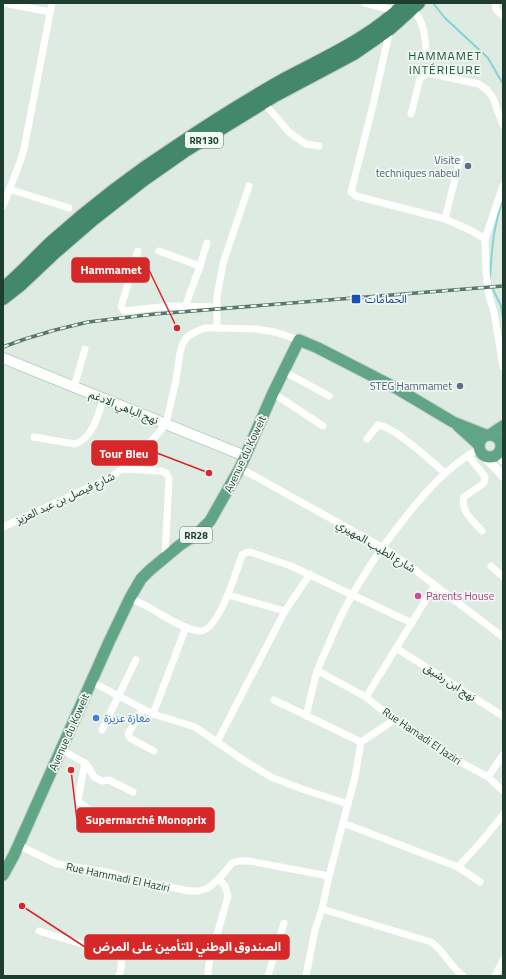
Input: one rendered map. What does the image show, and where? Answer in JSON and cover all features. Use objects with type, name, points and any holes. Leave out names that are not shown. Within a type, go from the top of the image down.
[{"type":"highway","name":"RR130","points":[[3,299],[21,285],[93,220],[144,180],[184,152],[264,103],[354,54],[390,29],[408,7]]},
{"type":"highway","name":"RR130","points":[[5,285],[79,218],[142,169],[227,112],[348,46],[408,7]]},
{"type":"main road","name":"Avenue du Koweit","points":[[3,875],[62,750],[130,598],[141,579],[180,545],[197,534],[210,520],[240,468],[273,392],[299,340]]},
{"type":"main road","points":[[299,340],[318,348],[396,388],[453,422],[499,439],[502,450],[493,456],[481,450],[453,422]]},
{"type":"main road","name":"نهج الباهي الادغم","points":[[3,358],[245,456]]},
{"type":"main road","points":[[481,450],[482,437],[489,435],[503,426]]},
{"type":"street","points":[[4,3],[50,12]]},
{"type":"street","points":[[3,206],[24,149],[52,3]]},
{"type":"street","points":[[365,3],[408,7],[422,23],[426,49]]},
{"type":"street","points":[[496,3],[496,10],[503,16]]},
{"type":"street","points":[[390,29],[351,192],[356,196],[445,219],[472,231],[485,239]]},
{"type":"street","points":[[411,114],[420,79],[428,73],[473,82],[484,87],[493,98],[503,125]]},
{"type":"street","points":[[264,103],[290,133],[306,144],[319,146]]},
{"type":"street","points":[[445,219],[460,159]]},
{"type":"street","points":[[217,328],[218,288],[223,263],[249,186]]},
{"type":"street","points":[[503,186],[485,239],[486,272],[489,296],[494,312],[503,367]]},
{"type":"street","points":[[9,189],[69,208]]},
{"type":"street","points":[[185,307],[207,243]]},
{"type":"street","points":[[138,251],[121,307],[124,311],[155,307],[217,307]]},
{"type":"street","points":[[159,252],[200,266]]},
{"type":"street","points":[[103,262],[131,271]]},
{"type":"street","name":"شارع فيصل بن عبد العزيز","points":[[3,527],[108,479],[136,459],[166,424],[182,345],[187,337],[205,328],[256,328],[275,332],[299,340]]},
{"type":"street","points":[[74,387],[84,349]]},
{"type":"street","points":[[283,371],[329,396]]},
{"type":"street","points":[[273,392],[323,426]]},
{"type":"street","points":[[34,437],[75,444],[79,442],[90,432],[93,427],[103,399]]},
{"type":"street","points":[[367,439],[378,425],[383,426],[404,439],[445,473]]},
{"type":"street","points":[[306,716],[318,671],[334,630],[351,595],[382,547],[426,491],[445,473],[468,455],[481,450],[503,476]]},
{"type":"street","points":[[468,455],[485,479],[484,483],[464,497],[463,505],[467,514],[482,531]]},
{"type":"street","name":"شارع الطيب المهيري","points":[[240,468],[382,547],[411,567],[503,637]]},
{"type":"street","points":[[124,469],[161,471],[166,473],[169,478],[165,558]]},
{"type":"street","points":[[130,598],[186,627],[200,632],[209,627],[218,615],[228,595],[242,555],[247,552],[254,552],[310,574],[412,623]]},
{"type":"street","points":[[491,566],[503,578]]},
{"type":"street","points":[[216,742],[285,611],[310,574]]},
{"type":"street","points":[[366,697],[435,585]]},
{"type":"street","points":[[228,595],[285,611]]},
{"type":"street","points":[[153,714],[186,627]]},
{"type":"street","name":"نهج ابن رشيق","points":[[396,648],[503,716]]},
{"type":"street","points":[[102,730],[136,660]]},
{"type":"street","name":"Rue Hamadi El Jaziri","points":[[318,671],[366,697],[394,720],[462,763],[488,777],[503,791]]},
{"type":"street","points":[[92,682],[153,714],[195,727],[271,777],[348,804]]},
{"type":"street","points":[[274,700],[361,742]]},
{"type":"street","points":[[143,709],[128,734],[130,738],[154,752]]},
{"type":"street","points":[[306,976],[315,930],[322,909],[329,876],[355,777],[361,742],[394,720]]},
{"type":"street","points":[[62,750],[85,763],[94,778],[102,781],[109,780],[134,792]]},
{"type":"street","points":[[488,777],[503,755]]},
{"type":"street","points":[[85,763],[78,799],[80,803],[97,815]]},
{"type":"street","points":[[458,867],[503,815]]},
{"type":"street","points":[[343,823],[458,867],[480,882]]},
{"type":"street","name":"Rue Hammadi El Haziri","points":[[18,845],[58,864],[106,872],[184,890],[199,890],[208,888],[219,879],[229,865],[235,861],[281,867],[329,876]]},
{"type":"street","points":[[208,976],[209,964],[228,896],[225,886],[219,879]]},
{"type":"street","points":[[322,909],[431,942],[436,945],[456,970],[463,976]]},
{"type":"street","points":[[268,976],[284,923]]},
{"type":"street","points":[[39,932],[118,955],[122,963],[118,976]]},
{"type":"street","points":[[495,976],[503,960]]},
{"type":"waterway","points":[[433,3],[445,18],[488,58],[503,84]]},
{"type":"waterway","points":[[490,277],[495,229],[503,200]]},
{"type":"waterway","points":[[490,283],[501,306],[503,318]]},
{"type":"railway","points":[[3,347],[55,330],[88,322],[155,314],[503,286]]},
{"type":"place","name":"Visite techniques nabeul","points":[[468,166]]},
{"type":"place","name":"الحمامات","points":[[356,299]]},
{"type":"place","name":"Hammamet","points":[[177,328]]},
{"type":"place","name":"STEG Hammamet","points":[[460,386]]},
{"type":"place","name":"Tour Bleu","points":[[209,473]]},
{"type":"place","name":"Parents House","points":[[418,596]]},
{"type":"place","name":"مغازة عزيزة","points":[[96,718]]},
{"type":"place","name":"Supermarché Monoprix","points":[[71,770]]},
{"type":"place","name":"الصندوق الوطني للتأمين على المرض","points":[[22,906]]},
{"type":"district","name":"HAMMAMET INTÉRIEURE","points":[[445,62]]}]
